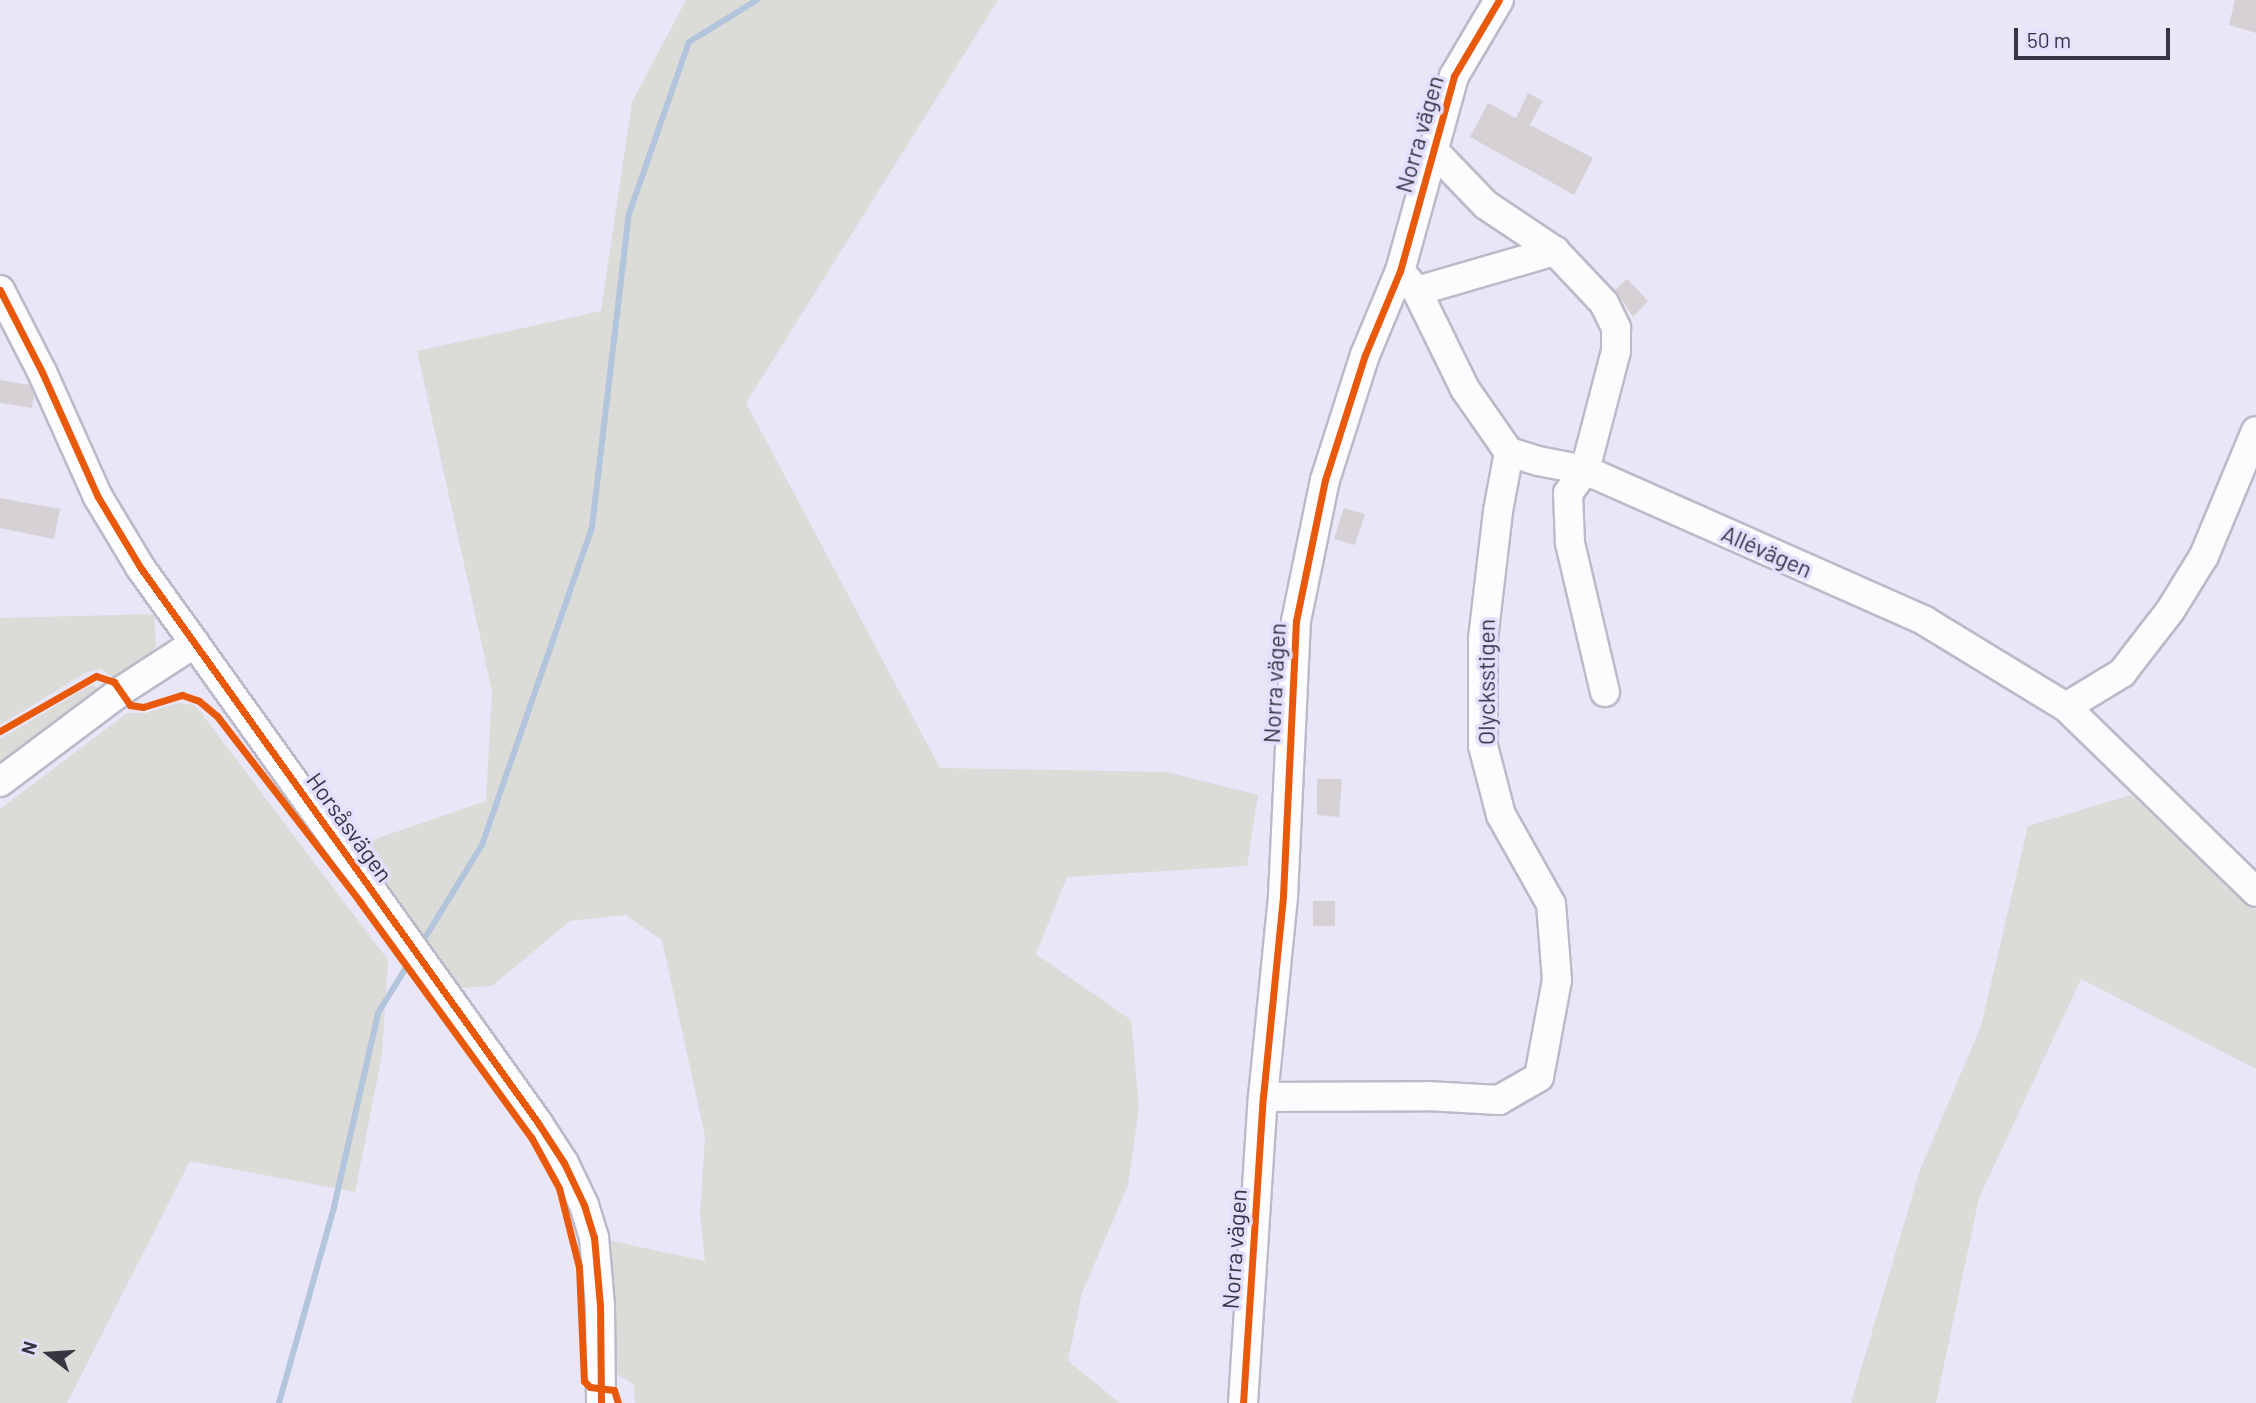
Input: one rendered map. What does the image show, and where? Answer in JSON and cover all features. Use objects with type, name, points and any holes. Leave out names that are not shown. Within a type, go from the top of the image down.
[{"type":"street","name":"Norra vägen","points":[[1243,1403],[1263,1097],[1283,897],[1296,621],[1325,480],[1365,355],[1408,281],[1433,150],[1454,76],[1499,0]]},
{"type":"street","points":[[1433,150],[1486,205],[1555,251],[1604,303],[1616,328],[1610,379],[1585,470],[1568,493],[1570,543],[1605,692]]},
{"type":"street","points":[[1509,452],[1465,388],[1408,281],[1555,251]]},
{"type":"street","name":"Horsåsvägen","points":[[0,290],[42,372],[98,497],[140,567],[531,1112],[564,1163],[584,1205],[594,1237],[600,1305],[601,1403]]},
{"type":"street","points":[[2066,707],[2122,673],[2170,611],[2204,556],[2256,431]]},
{"type":"street","name":"Allévägen","points":[[1509,452],[1585,470],[1924,621],[2066,707],[2256,892]]},
{"type":"street","name":"Olycksstigen","points":[[1263,1097],[1427,1096],[1499,1100],[1539,1077],[1557,980],[1551,904],[1501,815],[1483,746],[1483,639],[1498,511],[1509,452]]},
{"type":"street","points":[[0,782],[121,691],[195,643]]},
{"type":"shaded area","points":[[686,0],[998,0],[746,403],[940,768],[1167,772],[1258,795],[1247,866],[1067,877],[1036,954],[1131,1020],[1139,1107],[1128,1185],[1082,1293],[1068,1361],[1120,1403],[635,1403],[634,1385],[617,1374],[608,1240],[705,1261],[700,1214],[705,1136],[662,940],[625,915],[570,921],[492,986],[462,988],[358,845],[486,801],[492,691],[417,351],[601,311],[632,102]]},
{"type":"shaded area","points":[[154,614],[156,646],[147,659],[118,681],[101,669],[87,672],[0,725],[0,618]]},
{"type":"shaded area","points":[[91,685],[102,689],[0,770],[0,739]]},
{"type":"shaded area","points":[[178,703],[195,705],[388,960],[382,1055],[355,1192],[190,1161],[67,1403],[0,1403],[0,809],[127,713],[146,713]]},
{"type":"shaded area","points":[[2131,795],[2256,909],[2256,1069],[2081,979],[1979,1198],[1936,1403],[1851,1403],[1920,1170],[1981,1026],[2028,826]]},
{"type":"building","points":[[2235,0],[2256,0],[2256,33],[2229,25]]},
{"type":"building","points":[[1528,93],[1543,101],[1530,125],[1593,158],[1574,195],[1470,137],[1488,103],[1516,118]]},
{"type":"building","points":[[1627,279],[1648,301],[1633,317],[1615,290]]},
{"type":"building","points":[[0,380],[30,385],[34,395],[32,408],[0,403]]},
{"type":"building","points":[[0,498],[60,509],[54,539],[0,528]]},
{"type":"building","points":[[1344,508],[1365,514],[1355,545],[1334,539]]},
{"type":"building","points":[[1317,779],[1342,779],[1339,817],[1317,815]]},
{"type":"building","points":[[1313,901],[1335,901],[1335,926],[1313,926]]},
{"type":"waterway","points":[[420,946],[482,845],[592,527],[629,214],[689,42],[757,0]]},
{"type":"waterway","points":[[279,1403],[334,1207],[378,1013],[412,958]]},
{"type":"cycle path","points":[[1243,1403],[1263,1097],[1283,896],[1296,621],[1325,480],[1365,355],[1400,271],[1454,76],[1499,0]]},
{"type":"cycle path","points":[[0,290],[42,372],[98,497],[140,567],[564,1163],[584,1205],[594,1237],[600,1305],[601,1403]]},
{"type":"cycle path","points":[[0,731],[96,676],[114,682],[130,705],[143,707],[182,695],[199,701],[217,716],[360,902],[531,1137],[559,1188],[579,1267],[584,1381],[590,1387],[614,1390],[618,1403]]}]
